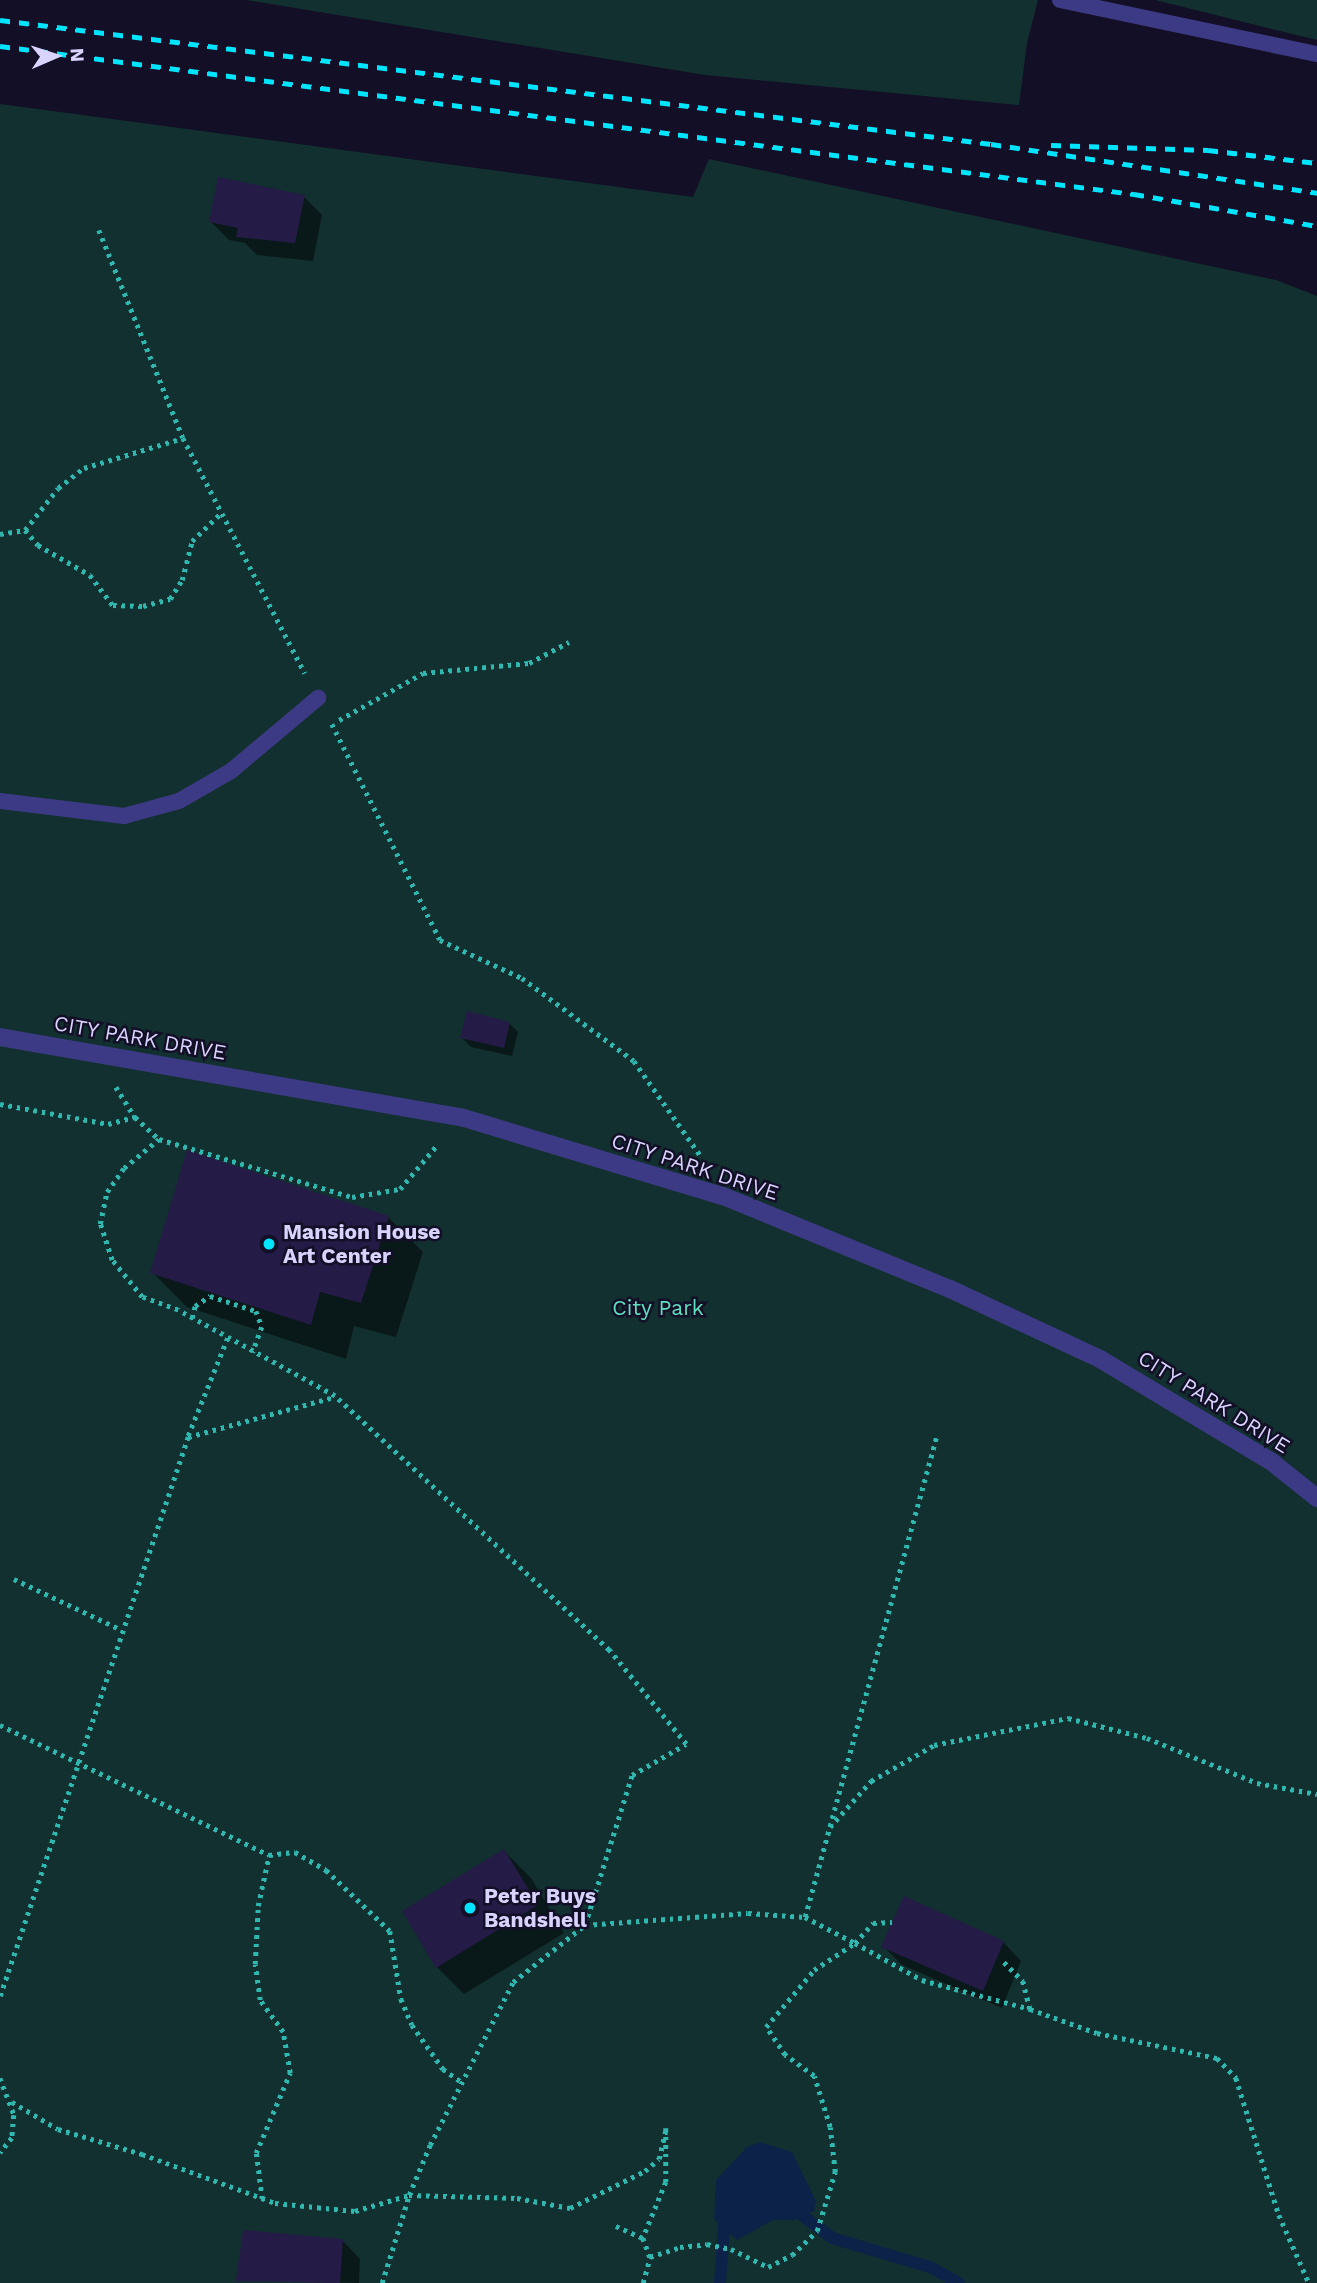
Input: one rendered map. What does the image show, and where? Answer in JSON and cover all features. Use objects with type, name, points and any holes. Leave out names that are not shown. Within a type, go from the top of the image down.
[{"type":"street","name":"CITY PARK DRIVE","points":[[0,1037],[485,1125],[723,1196],[950,1289],[1100,1359],[1272,1462],[1317,1498]]},
{"type":"lane","points":[[1060,0],[1317,54]]},
{"type":"lane","points":[[0,802],[124,816],[179,801],[231,771],[318,698]]},
{"type":"path","points":[[99,230],[183,438],[332,724],[440,940],[522,978],[634,1061],[700,1156],[712,1160]]},
{"type":"path","points":[[0,534],[25,530],[58,488],[84,468],[183,438]]},
{"type":"path","points":[[25,530],[38,545],[90,575],[113,605],[144,607],[170,599],[183,580],[192,541],[221,513]]},
{"type":"path","points":[[332,724],[422,673],[529,663],[569,642]]},
{"type":"path","points":[[95,1054],[135,1117],[159,1139],[352,1197],[400,1189],[441,1140],[485,1125]]},
{"type":"path","points":[[0,1104],[108,1124],[135,1117]]},
{"type":"path","points":[[159,1139],[124,1168],[113,1184],[100,1224],[112,1260],[142,1297],[192,1318],[335,1396],[609,1650],[686,1744],[632,1775],[585,1925]]},
{"type":"path","points":[[192,1318],[195,1306],[210,1296],[256,1311],[262,1327],[253,1352]]},
{"type":"path","points":[[0,1996],[120,1629],[188,1437],[228,1338]]},
{"type":"path","points":[[188,1437],[335,1396]]},
{"type":"path","points":[[805,1917],[937,1435]]},
{"type":"path","points":[[14,1579],[120,1629]]},
{"type":"path","points":[[830,1827],[871,1780],[934,1745],[1068,1718],[1147,1738],[1256,1783],[1317,1794]]},
{"type":"path","points":[[0,1725],[269,1855],[295,1852],[326,1870],[390,1931],[401,1999],[412,2025],[443,2069],[464,2083]]},
{"type":"path","points":[[262,2199],[256,2153],[290,2073],[283,2032],[260,2000],[255,1964],[258,1906],[269,1855]]},
{"type":"path","points":[[382,2283],[410,2195],[513,1982],[585,1925],[748,1913],[805,1917],[922,1980],[1030,2009],[1097,2033],[1217,2058],[1236,2078],[1279,2216],[1307,2283]]},
{"type":"path","points":[[650,2257],[707,2244],[731,2249],[768,2267],[792,2255],[817,2231],[835,2172],[830,2127],[814,2076],[785,2055],[766,2027],[814,1970],[855,1943],[873,1923],[892,1922]]},
{"type":"path","points":[[1004,1962],[1023,1981],[1030,2009]]},
{"type":"path","points":[[0,2078],[12,2102],[12,2138],[0,2154]]},
{"type":"path","points":[[12,2102],[58,2129],[142,2154],[262,2199],[355,2211],[410,2195],[517,2198],[570,2208],[645,2171],[659,2159],[666,2128],[666,2182],[643,2238],[650,2257],[643,2283]]},
{"type":"path","points":[[616,2226],[643,2238]]},
{"type":"green space","points":[[246,0],[1038,0],[1027,43],[1019,105],[705,75]]},
{"type":"green space","points":[[1155,0],[1317,0],[1317,40]]},
{"type":"green space","name":"City Park","points":[[0,104],[693,197],[709,159],[1276,280],[1317,296],[1317,2283],[0,2283]]},
{"type":"water","points":[[760,2142],[792,2152],[816,2201],[814,2211],[794,2220],[773,2220],[737,2240],[714,2219],[716,2180],[747,2147]]},
{"type":"building","points":[[218,177],[305,195],[295,243],[236,237],[238,228],[209,222]]},
{"type":"building","points":[[467,1011],[510,1022],[504,1048],[460,1038]]},
{"type":"building","name":"Mansion House Art Center","points":[[187,1150],[389,1216],[361,1303],[320,1292],[311,1325],[150,1273]]},
{"type":"building","name":"Peter Buys Bandshell","points":[[504,1849],[538,1905],[436,1968],[402,1911]]},
{"type":"building","points":[[904,1896],[1004,1941],[983,1991],[881,1947]]},
{"type":"building","points":[[243,2230],[343,2239],[340,2283],[236,2281]]},
{"type":"waterway","points":[[790,2206],[832,2238],[930,2267],[959,2283]]},
{"type":"waterway","points":[[720,2283],[725,2213]]},
{"type":"railway","points":[[0,20],[991,144],[1317,193]]},
{"type":"railway","points":[[0,46],[1134,194],[1317,226]]},
{"type":"railway","points":[[1051,145],[1208,150],[1317,163]]},
{"type":"place","name":"Mansion House Art Center","points":[[269,1244]]},
{"type":"place","name":"Peter Buys Bandshell","points":[[470,1908]]}]
